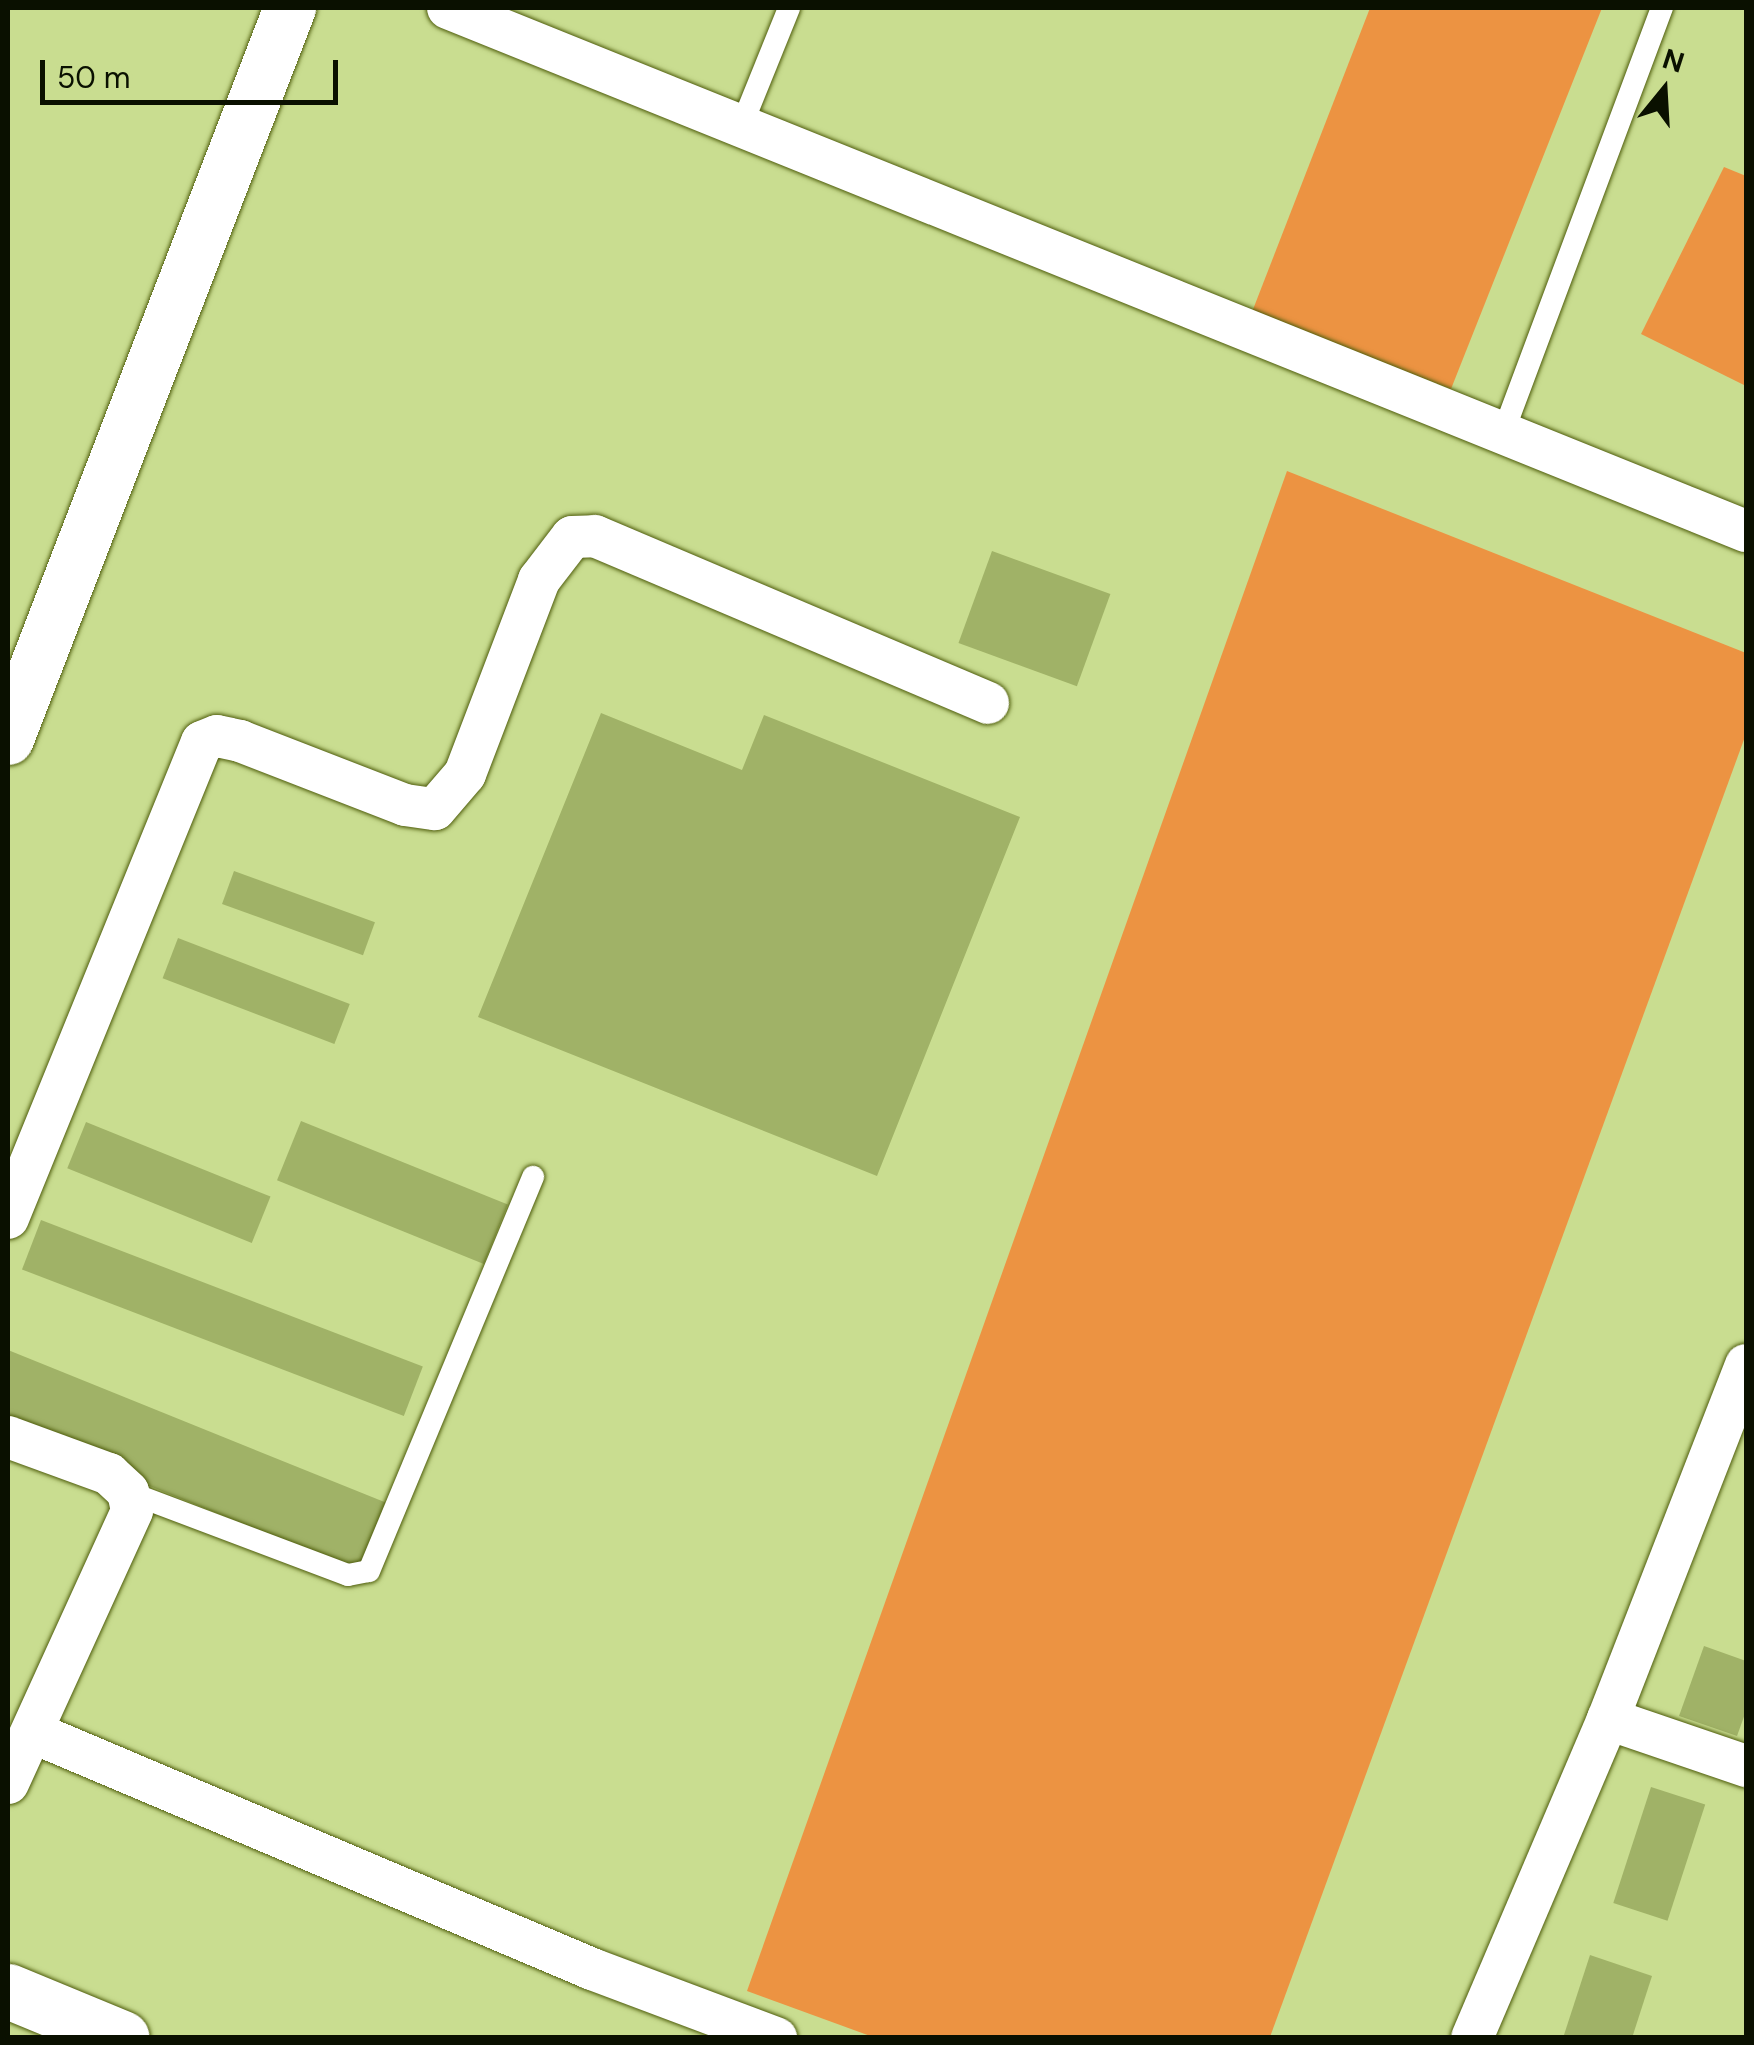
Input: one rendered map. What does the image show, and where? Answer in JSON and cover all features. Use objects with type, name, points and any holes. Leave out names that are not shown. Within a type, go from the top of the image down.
[{"type":"main road","points":[[8,1991],[122,2038]]},
{"type":"street","points":[[8,739],[290,8]]},
{"type":"street","points":[[448,8],[1746,531]]},
{"type":"street","points":[[8,1218],[202,742],[217,736],[240,741],[404,804],[435,809],[465,774],[539,580],[572,537],[595,536],[988,702]]},
{"type":"street","points":[[1472,2038],[1608,1719],[1746,1364]]},
{"type":"street","points":[[8,1437],[109,1474],[128,1492],[132,1511],[123,1538],[8,1783]]},
{"type":"street","points":[[1608,1719],[1746,1766]]},
{"type":"street","points":[[32,1732],[592,1969],[776,2038]]},
{"type":"lane","points":[[741,127],[789,8]]},
{"type":"lane","points":[[1503,433],[1662,8]]},
{"type":"lane","points":[[128,1492],[348,1575],[369,1572],[533,1177]]},
{"type":"shaded area","points":[[1370,8],[1602,8],[1451,389],[1252,312]]},
{"type":"shaded area","points":[[1724,167],[1746,176],[1746,386],[1641,334]]},
{"type":"shaded area","points":[[1287,471],[1746,653],[1746,734],[1270,2037],[873,2037],[747,1991]]},
{"type":"building","points":[[992,551],[1110,594],[1077,686],[958,643]]},
{"type":"building","points":[[601,713],[742,770],[764,715],[1020,817],[877,1176],[478,1017]]},
{"type":"building","points":[[234,871],[375,922],[363,955],[222,904]]},
{"type":"building","points":[[178,938],[350,1004],[334,1044],[163,978]]},
{"type":"building","points":[[301,1121],[508,1205],[484,1264],[277,1180]]},
{"type":"building","points":[[86,1122],[271,1197],[252,1243],[67,1168]]},
{"type":"building","points":[[41,1220],[423,1367],[404,1416],[22,1269]]},
{"type":"building","points":[[8,1350],[386,1503],[359,1571],[8,1429]]},
{"type":"building","points":[[1704,1646],[1746,1661],[1746,1711],[1737,1736],[1679,1716]]},
{"type":"building","points":[[1651,1787],[1705,1805],[1668,1921],[1613,1903]]},
{"type":"building","points":[[1590,1955],[1652,1976],[1632,2038],[1563,2038]]}]
